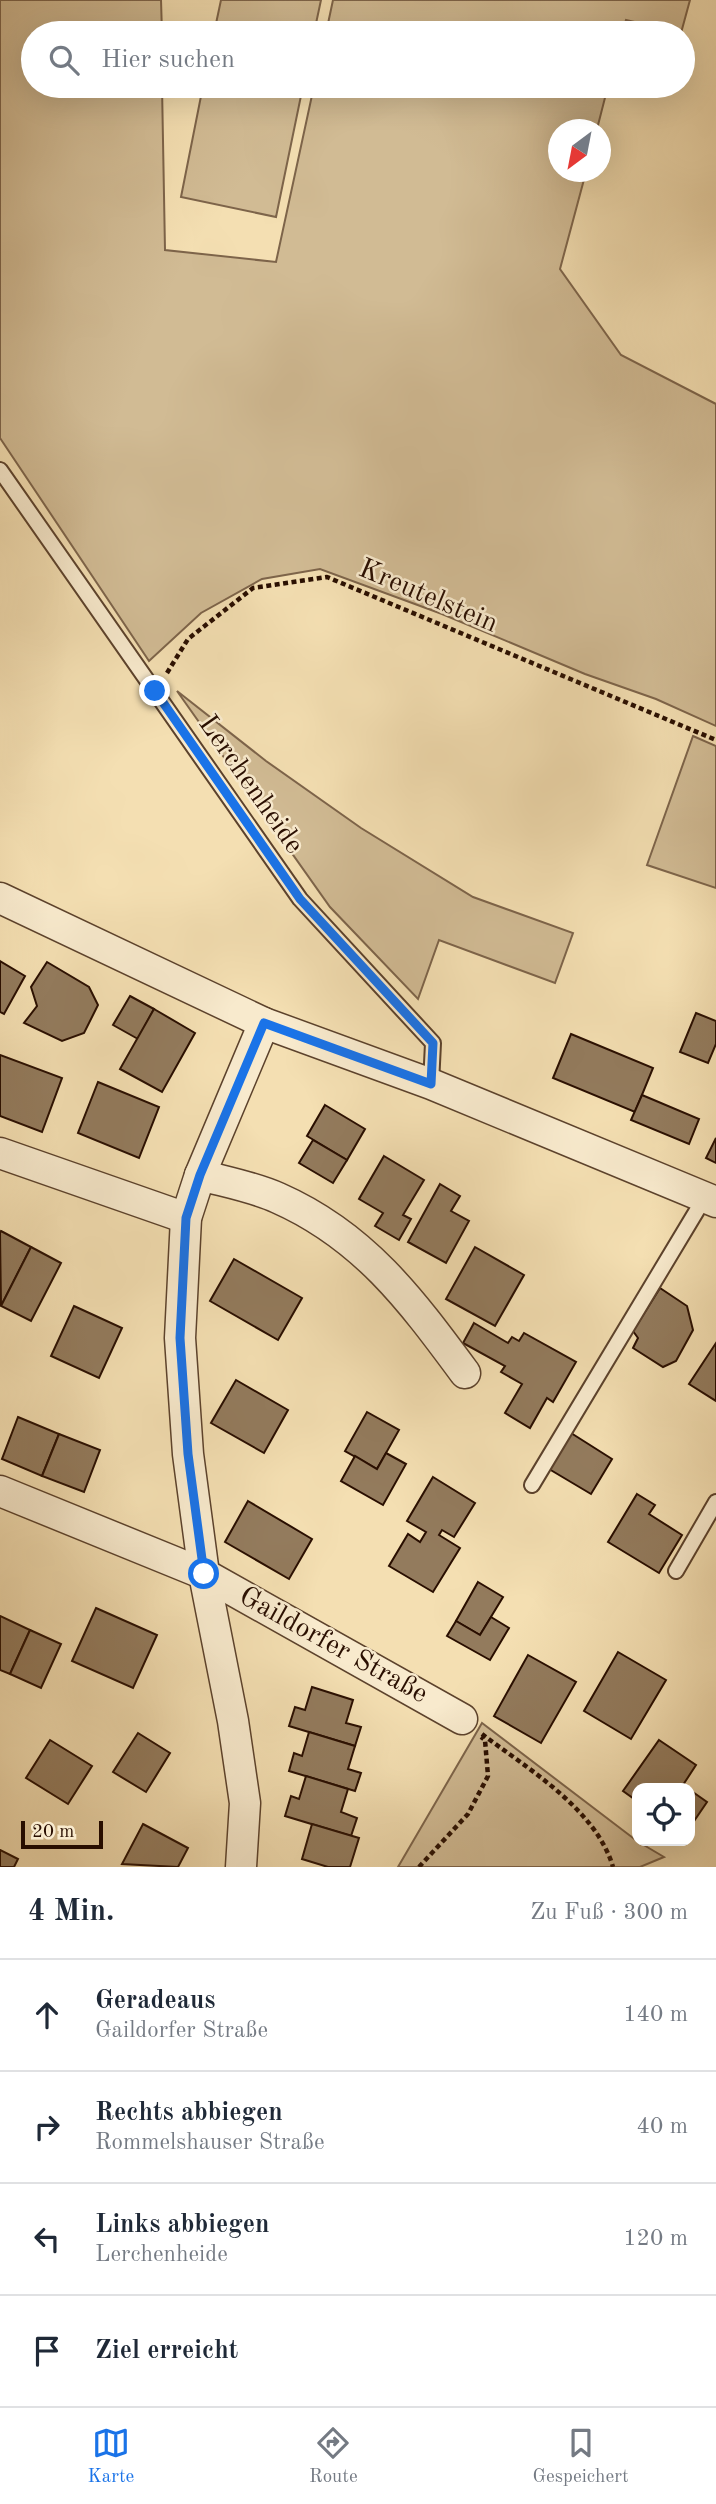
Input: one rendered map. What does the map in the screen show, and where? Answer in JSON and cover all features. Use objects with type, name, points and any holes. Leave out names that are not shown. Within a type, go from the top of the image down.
[{"type":"street","points":[[0,898],[264,1023],[431,1084],[710,1200]]},
{"type":"street","name":"Gaildorfer Straße","points":[[241,1867],[245,1803],[233,1721],[204,1574],[188,1454],[180,1338],[186,1218],[200,1175],[264,1023]]},
{"type":"street","points":[[0,1153],[186,1218]]},
{"type":"street","points":[[200,1175],[277,1198],[348,1237],[395,1283],[465,1373]]},
{"type":"street","points":[[0,1491],[204,1574]]},
{"type":"street","name":"Gaildorfer Straße","points":[[204,1574],[462,1719]]},
{"type":"lane","name":"Lerchenheide","points":[[0,470],[300,899],[433,1043],[431,1084]]},
{"type":"lane","points":[[532,1485],[710,1200]]},
{"type":"lane","points":[[676,1571],[716,1502]]},
{"type":"path","name":"Kreutelstein","points":[[155,691],[188,639],[253,588],[327,577],[716,740]]},
{"type":"path","points":[[419,1867],[468,1814],[488,1776],[485,1740],[462,1719]]},
{"type":"path","points":[[462,1719],[569,1800],[609,1853],[613,1867]]},
{"type":"shaded area","points":[[0,0],[161,0],[162,21],[21,21],[21,98],[162,98],[165,250],[276,262],[311,98],[605,98],[600,119],[548,119],[548,182],[583,182],[560,269],[621,355],[716,404],[716,726],[656,699],[585,674],[442,614],[320,569],[262,579],[201,613],[149,661],[0,438]]},
{"type":"shaded area","points":[[221,0],[321,0],[317,21],[217,21]]},
{"type":"shaded area","points":[[333,0],[690,0],[684,21],[329,21]]},
{"type":"shaded area","points":[[201,98],[301,98],[276,217],[181,197]]},
{"type":"shaded area","points":[[177,691],[266,761],[361,828],[473,897],[573,933],[555,983],[439,940],[418,999],[330,907]]},
{"type":"shaded area","points":[[693,736],[716,746],[716,888],[647,865]]},
{"type":"shaded area","points":[[482,1723],[632,1837],[632,1846],[645,1846],[664,1857],[640,1867],[398,1867]]},
{"type":"building","points":[[0,961],[25,976],[4,1014],[0,1012]]},
{"type":"building","points":[[47,962],[89,987],[98,1005],[84,1033],[62,1041],[24,1023],[37,1006],[31,987]]},
{"type":"building","points":[[130,996],[154,1009],[138,1039],[113,1025]]},
{"type":"building","points":[[154,1009],[195,1033],[162,1092],[120,1069]]},
{"type":"building","points":[[696,1013],[716,1021],[716,1044],[708,1063],[680,1052]]},
{"type":"building","points":[[571,1034],[653,1068],[635,1112],[553,1078]]},
{"type":"building","points":[[0,1055],[62,1078],[42,1132],[0,1116]]},
{"type":"building","points":[[98,1082],[159,1107],[139,1158],[78,1133]]},
{"type":"building","points":[[642,1095],[699,1119],[689,1144],[631,1120]]},
{"type":"building","points":[[325,1105],[365,1129],[347,1160],[307,1136]]},
{"type":"building","points":[[716,1138],[716,1163],[706,1158]]},
{"type":"building","points":[[313,1140],[347,1160],[333,1183],[299,1163]]},
{"type":"building","points":[[384,1156],[424,1180],[403,1215],[411,1219],[399,1240],[375,1226],[383,1213],[359,1199]]},
{"type":"building","points":[[440,1184],[460,1196],[451,1211],[469,1221],[446,1263],[408,1242]]},
{"type":"building","points":[[1,1231],[31,1247],[1,1306],[0,1233]]},
{"type":"building","points":[[31,1247],[61,1263],[31,1321],[1,1306]]},
{"type":"building","points":[[475,1247],[524,1275],[495,1326],[446,1299]]},
{"type":"building","points":[[234,1259],[302,1298],[278,1340],[210,1301]]},
{"type":"building","points":[[660,1288],[687,1306],[693,1330],[676,1361],[663,1367],[633,1348],[638,1338],[633,1331]]},
{"type":"building","points":[[74,1306],[122,1328],[99,1378],[51,1356]]},
{"type":"building","points":[[474,1323],[508,1343],[512,1337],[519,1341],[524,1333],[576,1362],[553,1402],[547,1398],[530,1428],[505,1413],[522,1384],[501,1372],[505,1366],[463,1343]]},
{"type":"building","points":[[716,1343],[716,1401],[689,1384]]},
{"type":"building","points":[[236,1380],[288,1410],[264,1453],[211,1423]]},
{"type":"building","points":[[367,1412],[399,1430],[377,1469],[345,1451]]},
{"type":"building","points":[[18,1417],[59,1434],[42,1476],[2,1459]]},
{"type":"building","points":[[571,1433],[612,1459],[591,1494],[549,1469]]},
{"type":"building","points":[[59,1434],[100,1450],[84,1492],[42,1476]]},
{"type":"building","points":[[386,1453],[406,1464],[383,1505],[341,1481],[355,1456],[377,1469]]},
{"type":"building","points":[[433,1477],[475,1503],[454,1537],[442,1530],[439,1535],[460,1548],[433,1592],[389,1566],[408,1534],[420,1542],[426,1532],[407,1521]]},
{"type":"building","points":[[637,1494],[655,1505],[649,1514],[682,1535],[659,1573],[608,1542]]},
{"type":"building","points":[[248,1501],[312,1539],[289,1579],[225,1542]]},
{"type":"building","points":[[478,1582],[503,1597],[480,1635],[456,1621]]},
{"type":"building","points":[[96,1608],[157,1635],[133,1688],[72,1661]]},
{"type":"building","points":[[0,1616],[30,1630],[10,1674],[0,1670]]},
{"type":"building","points":[[491,1617],[509,1628],[490,1660],[447,1636],[456,1621],[480,1635]]},
{"type":"building","points":[[30,1630],[61,1644],[41,1688],[10,1674]]},
{"type":"building","points":[[618,1652],[666,1680],[631,1739],[584,1711]]},
{"type":"building","points":[[528,1655],[576,1682],[541,1743],[494,1716]]},
{"type":"building","points":[[312,1687],[353,1700],[346,1723],[361,1727],[355,1746],[289,1726],[295,1707],[305,1710]]},
{"type":"building","points":[[309,1732],[355,1746],[348,1769],[361,1773],[355,1791],[289,1771],[294,1753],[302,1756]]},
{"type":"building","points":[[138,1733],[170,1753],[146,1792],[113,1772]]},
{"type":"building","points":[[50,1740],[92,1766],[68,1804],[26,1778]]},
{"type":"building","points":[[659,1740],[696,1765],[684,1783],[632,1783],[632,1797],[623,1791]]},
{"type":"building","points":[[306,1776],[348,1789],[341,1812],[357,1818],[351,1836],[285,1816],[291,1796],[299,1799]]},
{"type":"building","points":[[695,1794],[707,1802],[695,1820]]},
{"type":"building","points":[[143,1824],[188,1848],[178,1867],[122,1864]]},
{"type":"building","points":[[312,1824],[359,1838],[350,1867],[328,1867],[302,1859]]},
{"type":"building","points":[[0,1850],[18,1859],[14,1867],[0,1867]]},
{"type":"route","points":[[155,691],[300,899],[433,1043],[431,1084],[264,1023],[200,1175],[186,1218],[180,1338],[188,1454],[204,1574]]}]
